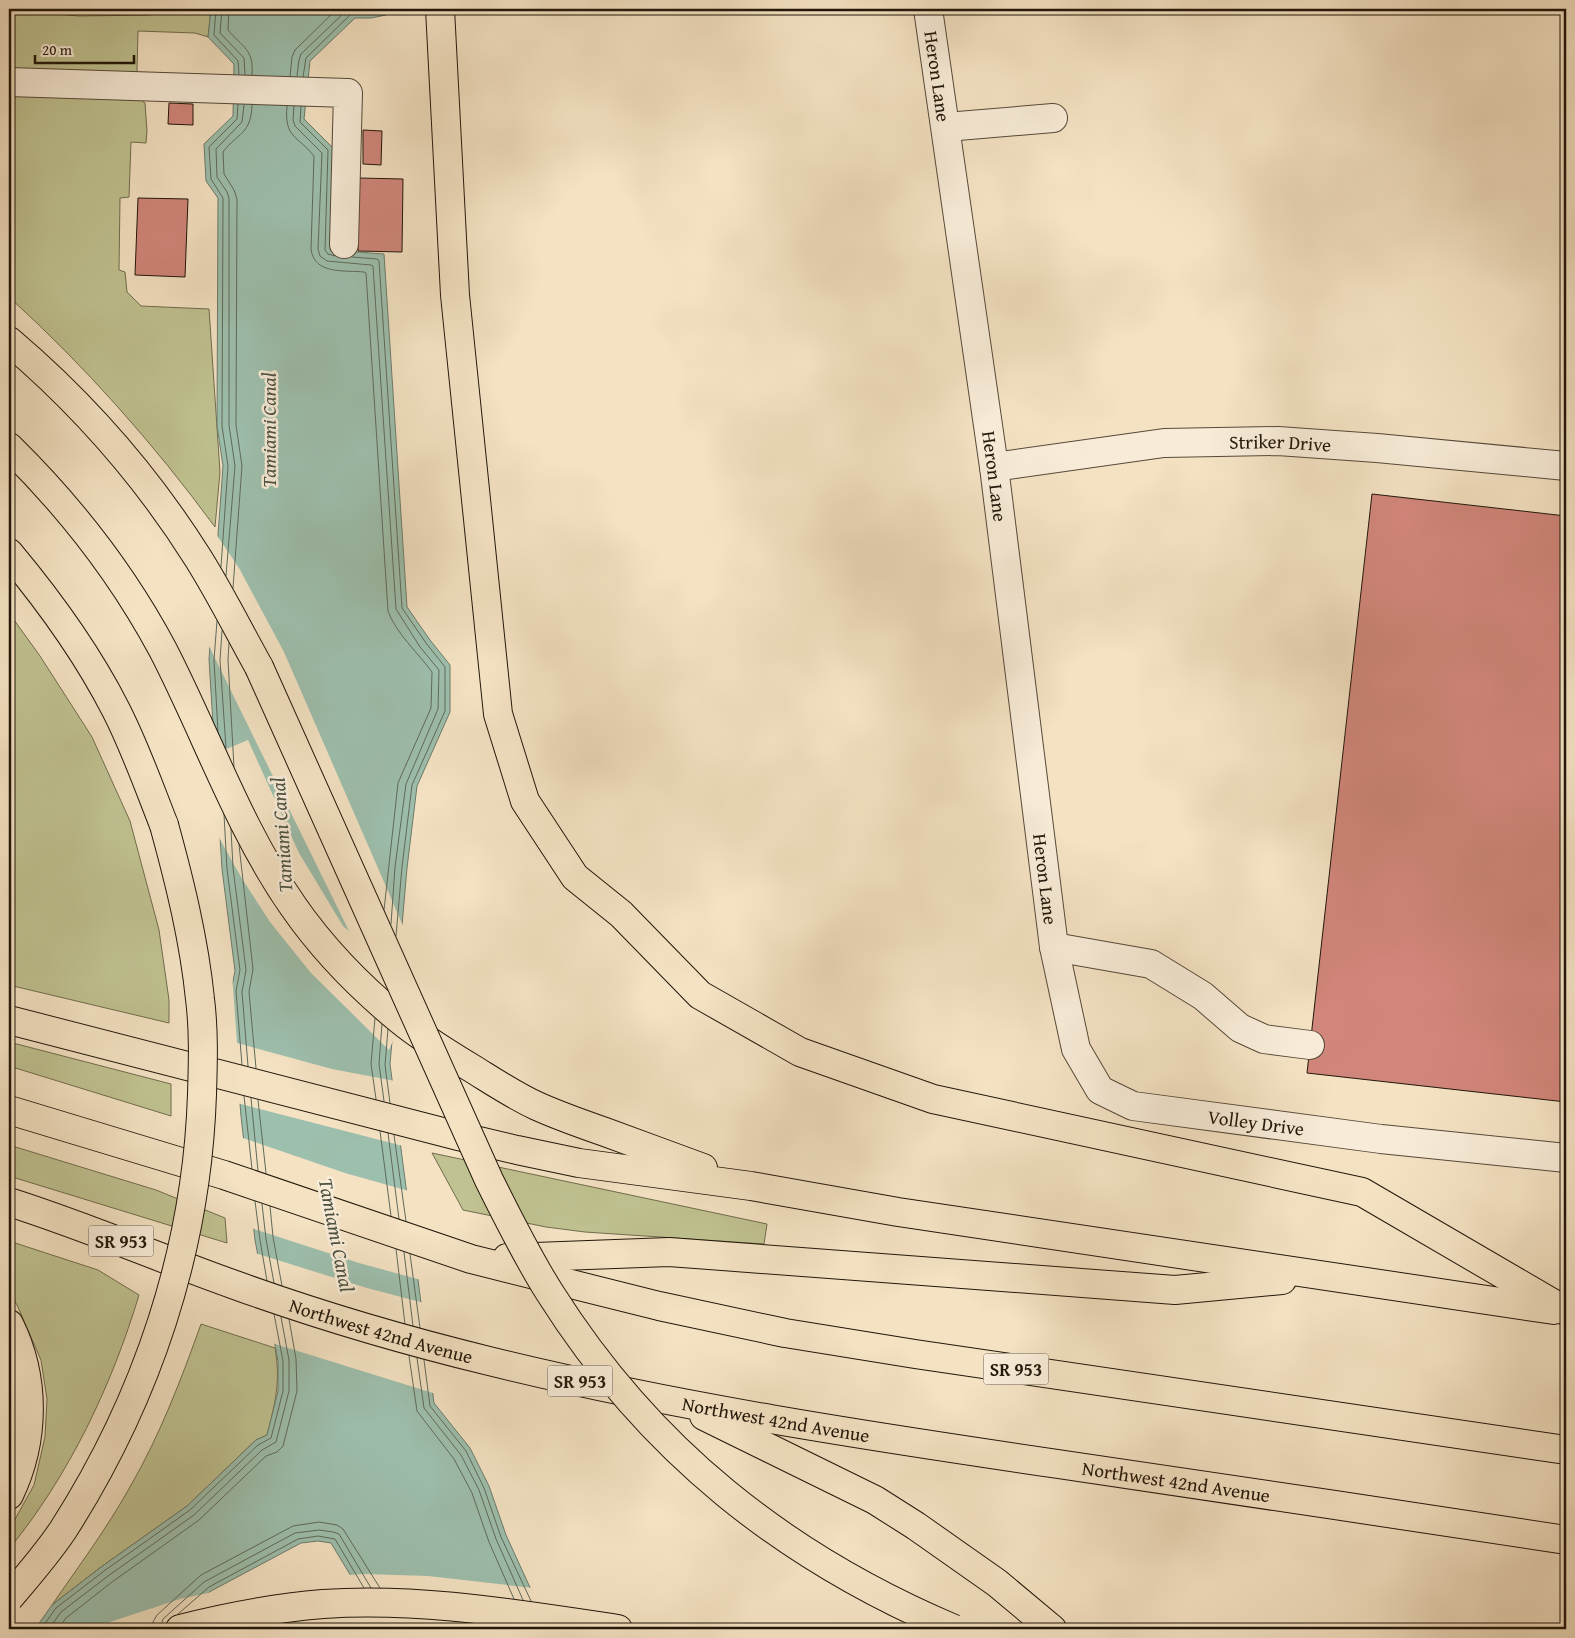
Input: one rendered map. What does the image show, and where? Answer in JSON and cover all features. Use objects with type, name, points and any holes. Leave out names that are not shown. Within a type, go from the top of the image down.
[{"type":"highway","points":[[440,9],[456,295],[498,714],[525,801],[575,877],[621,914],[700,994],[800,1052],[933,1099],[1362,1192],[1566,1311]]},
{"type":"highway","points":[[9,341],[57,385],[112,444],[162,505],[198,558],[255,660],[489,1180],[550,1292],[581,1339],[654,1428],[695,1468],[745,1509],[787,1540],[848,1577],[902,1606],[954,1629]]},
{"type":"highway","points":[[9,446],[77,522],[131,597],[164,652],[232,799],[258,850],[292,906],[355,980],[401,1021],[457,1060],[534,1105],[751,1186]]},
{"type":"highway","points":[[9,553],[60,619],[100,680],[130,740],[164,825],[180,880],[193,941],[200,1001],[203,1061],[200,1131],[195,1184],[184,1245],[169,1303],[148,1364],[124,1420],[62,1532],[9,1598]]},
{"type":"highway","points":[[9,1020],[458,1136],[580,1162],[751,1186],[908,1213],[1566,1311]]},
{"type":"highway","name":"SR 953","points":[[9,1110],[224,1175],[470,1259],[659,1306],[785,1333],[915,1354],[1566,1450]]},
{"type":"highway","name":"Northwest 42nd Avenue","points":[[9,1202],[67,1221],[232,1284],[310,1310],[486,1360],[674,1400],[858,1434],[1566,1540]]},
{"type":"highway","points":[[470,1259],[669,1252],[1175,1290],[1326,1276]]},
{"type":"highway","points":[[9,1324],[26,1371],[29,1409],[28,1431],[24,1450],[19,1470],[9,1495]]},
{"type":"highway","points":[[674,1400],[875,1500],[916,1526],[996,1583],[1052,1629]]},
{"type":"highway","points":[[180,1629],[236,1616],[296,1607],[382,1603],[473,1609],[618,1629]]},
{"type":"street","name":"Heron Lane","points":[[928,9],[994,467],[1054,947]]},
{"type":"street","points":[[9,82],[348,93],[344,244]]},
{"type":"street","points":[[946,127],[1053,118]]},
{"type":"street","name":"Striker Drive","points":[[994,467],[1164,443],[1278,441],[1378,448],[1566,466]]},
{"type":"street","points":[[1054,947],[1151,964],[1203,996],[1240,1028],[1264,1039],[1310,1045]]},
{"type":"street","name":"Volley Drive","points":[[1054,947],[1076,1049],[1100,1090],[1133,1106],[1381,1139],[1566,1158]]},
{"type":"shaded area","points":[[151,9],[211,9],[208,37],[195,33],[138,31],[137,72],[121,76],[9,72],[9,10],[79,16],[151,15]]},
{"type":"shaded area","points":[[9,91],[139,98],[145,103],[146,143],[131,142],[129,197],[120,198],[119,270],[125,272],[127,292],[141,306],[209,309],[220,472],[215,527],[168,466],[118,407],[65,350],[9,297]]},
{"type":"shaded area","points":[[9,613],[40,656],[92,737],[130,821],[159,930],[169,1000],[169,1023],[9,985]]},
{"type":"shaded area","points":[[9,1042],[171,1084],[171,1116],[9,1066]]},
{"type":"shaded area","points":[[9,1145],[156,1190],[225,1218],[227,1243],[9,1176]]},
{"type":"shaded area","points":[[432,1153],[767,1224],[764,1244],[585,1232],[546,1227],[463,1210]]},
{"type":"shaded area","points":[[9,1241],[98,1270],[139,1295],[116,1362],[86,1428],[51,1491],[9,1549],[9,1530],[34,1485],[45,1437],[47,1399],[41,1360],[17,1305],[9,1292]]},
{"type":"shaded area","points":[[201,1324],[275,1348],[277,1382],[275,1403],[267,1435],[256,1440],[187,1506],[101,1567],[52,1605],[112,1517],[141,1467],[169,1407]]},
{"type":"water","name":"Tamiami Canal","points":[[211,9],[387,9],[386,15],[371,18],[355,18],[310,61],[304,119],[333,148],[330,250],[384,254],[407,607],[450,665],[450,712],[417,786],[407,868],[390,1064],[434,1403],[470,1448],[489,1486],[506,1535],[549,1629],[383,1629],[331,1543],[318,1541],[301,1543],[211,1591],[169,1629],[35,1629],[52,1605],[101,1567],[187,1506],[256,1440],[267,1435],[278,1391],[278,1361],[255,1240],[241,1116],[231,991],[235,971],[222,869],[209,659],[223,466],[217,426],[218,198],[206,181],[204,144],[233,116],[234,64],[208,37]]},
{"type":"pier","points":[[216,534],[239,568],[284,652],[404,928],[395,1036],[389,1050],[311,973],[270,922],[241,877],[217,834],[212,755],[248,740],[299,853],[343,926],[349,931],[208,644]]},
{"type":"pier","points":[[232,973],[237,1043],[332,1069],[395,1081],[403,1146],[237,1103],[228,991]]},
{"type":"pier","points":[[240,1137],[345,1173],[409,1191],[421,1280],[359,1263],[251,1228]]},
{"type":"pier","points":[[255,1253],[367,1288],[424,1303],[436,1394],[272,1343]]},
{"type":"pier","points":[[348,1575],[428,1576],[533,1588],[551,1629],[380,1629]]},
{"type":"pier","points":[[217,1591],[173,1629],[94,1629],[180,1599]]},
{"type":"building","points":[[169,103],[193,104],[193,125],[168,124]]},
{"type":"building","points":[[363,130],[382,131],[381,165],[363,164]]},
{"type":"building","points":[[359,178],[403,179],[402,252],[358,251]]},
{"type":"building","points":[[138,198],[188,199],[185,277],[135,275]]},
{"type":"building","points":[[1372,494],[1566,516],[1566,1102],[1307,1073]]}]
